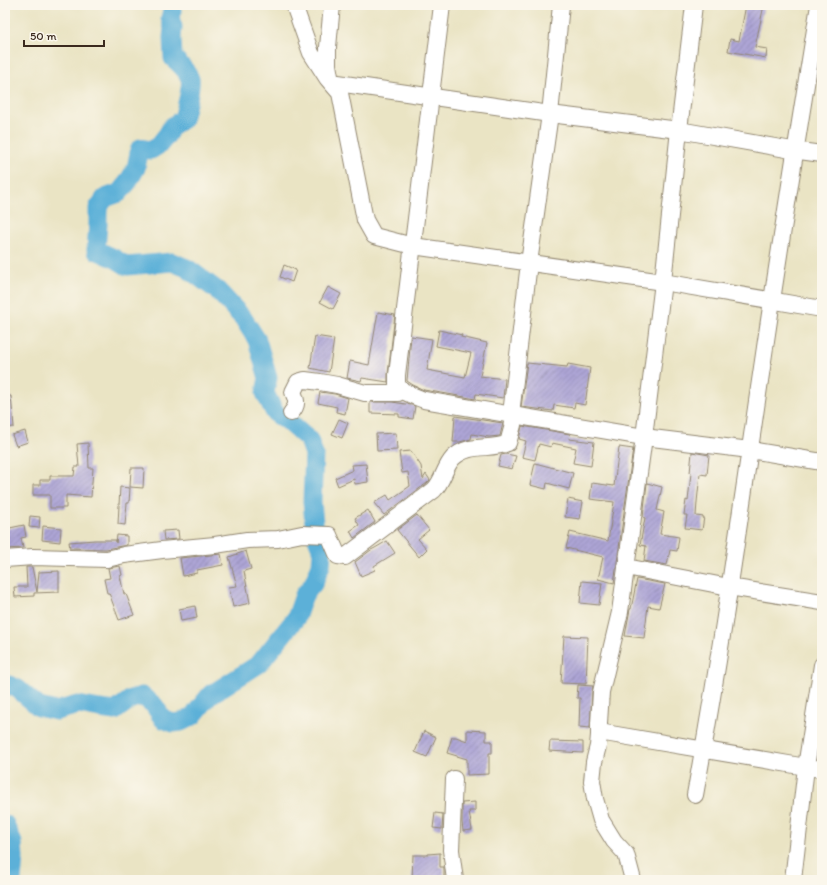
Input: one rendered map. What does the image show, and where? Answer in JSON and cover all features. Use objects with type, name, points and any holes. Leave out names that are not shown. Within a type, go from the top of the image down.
[{"type":"street","points":[[294,5],[311,53],[340,93],[365,220],[374,236],[412,246],[663,282],[822,309]]},
{"type":"street","points":[[331,82],[328,59],[332,5]]},
{"type":"street","points":[[442,5],[397,374],[397,384],[400,389],[424,400],[644,437],[750,450],[822,462]]},
{"type":"street","points":[[5,559],[33,557],[107,559],[124,555],[162,550],[215,545],[247,540],[278,539],[302,534],[329,535],[338,556],[345,558],[439,486],[447,465],[453,458],[463,451],[502,445],[508,442],[513,425],[511,414],[529,263],[550,114],[560,5]]},
{"type":"street","points":[[633,880],[626,854],[614,841],[601,820],[592,781],[594,762],[598,746],[598,723],[601,692],[620,612],[644,437],[694,5]]},
{"type":"street","points":[[695,795],[729,587],[772,301],[819,5]]},
{"type":"street","points":[[331,82],[550,114],[679,130],[822,154]]},
{"type":"street","points":[[291,413],[296,403],[293,392],[298,382],[305,380],[337,385],[365,393],[398,393],[400,389]]},
{"type":"street","points":[[626,567],[729,587],[822,602]]},
{"type":"street","points":[[793,880],[814,768],[822,666]]},
{"type":"street","points":[[599,732],[814,768]]},
{"type":"street","points":[[454,779],[451,850],[455,880]]},
{"type":"building","points":[[746,5],[764,5],[755,47],[767,49],[766,58],[728,51],[730,39],[739,41]]},
{"type":"building","points":[[284,265],[296,270],[292,282],[280,277]]},
{"type":"building","points":[[328,287],[341,294],[333,309],[320,302]]},
{"type":"building","points":[[378,312],[395,315],[388,382],[362,378],[361,381],[347,378],[350,361],[369,365]]},
{"type":"building","points":[[439,330],[487,343],[480,376],[505,379],[503,398],[476,394],[475,399],[424,390],[407,381],[411,336],[432,339],[427,370],[465,377],[471,353],[436,346]]},
{"type":"building","points":[[315,336],[334,339],[329,372],[310,368]]},
{"type":"building","points":[[527,363],[567,367],[568,364],[590,368],[585,405],[575,403],[574,408],[554,405],[553,411],[521,407]]},
{"type":"building","points":[[320,392],[348,398],[345,414],[336,412],[337,407],[318,403]]},
{"type":"building","points":[[5,396],[11,396],[14,427],[5,428]]},
{"type":"building","points":[[370,402],[392,402],[415,406],[413,419],[399,417],[399,414],[370,413]]},
{"type":"building","points":[[455,416],[503,423],[500,436],[489,437],[472,434],[471,439],[453,442]]},
{"type":"building","points":[[339,419],[348,423],[342,438],[332,434]]},
{"type":"building","points":[[522,426],[570,434],[569,439],[594,442],[591,466],[573,463],[576,448],[552,443],[551,447],[539,444],[535,460],[522,457],[526,441],[519,439]]},
{"type":"building","points":[[25,431],[28,442],[16,446],[12,435]]},
{"type":"building","points":[[396,433],[397,450],[377,451],[376,434]]},
{"type":"building","points":[[88,443],[89,468],[93,468],[91,497],[66,495],[66,508],[50,508],[50,495],[33,495],[33,485],[40,485],[40,480],[50,480],[50,476],[74,476],[75,467],[79,467],[77,444]]},
{"type":"building","points":[[619,447],[633,449],[614,583],[598,579],[603,557],[566,548],[570,532],[608,541],[614,502],[590,499],[592,483],[614,486]]},
{"type":"building","points":[[411,451],[421,466],[423,479],[426,474],[430,480],[384,515],[374,503],[387,495],[390,500],[410,486],[408,472],[402,473],[399,452]]},
{"type":"building","points":[[692,452],[709,455],[707,475],[700,474],[697,502],[696,516],[704,517],[702,530],[685,528],[687,515],[684,515],[686,500],[688,501]]},
{"type":"building","points":[[506,454],[516,456],[512,469],[498,466],[501,455]]},
{"type":"building","points":[[535,463],[573,473],[569,489],[547,483],[546,489],[530,485]]},
{"type":"building","points":[[366,464],[368,482],[355,484],[354,479],[338,486],[335,478],[353,470],[352,465]]},
{"type":"building","points":[[131,468],[144,468],[143,488],[130,487]]},
{"type":"building","points":[[647,483],[662,487],[657,510],[664,512],[660,534],[679,537],[677,551],[670,550],[667,565],[644,561],[646,546],[640,545],[645,518],[643,517]]},
{"type":"building","points":[[120,487],[130,488],[125,525],[118,524]]},
{"type":"building","points":[[568,499],[583,502],[580,519],[565,517]]},
{"type":"building","points":[[368,510],[375,522],[354,538],[350,531],[359,525],[355,518]]},
{"type":"building","points":[[417,515],[429,530],[418,539],[427,549],[419,557],[397,530]]},
{"type":"building","points":[[30,516],[40,517],[39,528],[29,527]]},
{"type":"building","points":[[24,525],[26,537],[21,538],[23,548],[5,549],[5,529]]},
{"type":"building","points":[[43,526],[61,528],[60,542],[42,540]]},
{"type":"building","points":[[178,530],[179,539],[164,540],[163,531]]},
{"type":"building","points":[[117,535],[127,536],[127,545],[106,549],[70,548],[69,542],[116,540],[116,543]]},
{"type":"building","points":[[387,541],[395,553],[374,566],[375,570],[361,576],[355,562],[371,550]]},
{"type":"building","points":[[246,551],[251,569],[244,571],[250,603],[233,607],[229,587],[237,586],[229,557]]},
{"type":"building","points":[[221,554],[223,565],[197,570],[197,573],[183,576],[180,558]]},
{"type":"building","points":[[120,566],[122,575],[120,576],[124,594],[126,594],[134,615],[119,620],[109,593],[107,593],[104,579],[110,578],[108,568]]},
{"type":"building","points":[[26,567],[32,567],[37,592],[39,572],[59,571],[59,592],[34,593],[34,596],[15,597],[14,587],[27,587]]},
{"type":"building","points":[[637,579],[665,584],[659,608],[648,606],[644,638],[625,636]]},
{"type":"building","points":[[582,581],[602,583],[599,605],[580,603]]},
{"type":"building","points":[[195,606],[197,618],[181,621],[179,609]]},
{"type":"building","points":[[564,636],[588,637],[586,684],[561,683]]},
{"type":"building","points":[[578,685],[593,686],[590,728],[579,727],[580,698],[577,698]]},
{"type":"building","points":[[467,730],[486,731],[486,741],[492,741],[492,753],[489,753],[489,774],[467,775],[467,759],[447,753],[452,737],[467,741]]},
{"type":"building","points":[[424,731],[436,737],[427,757],[415,752]]},
{"type":"building","points":[[550,741],[583,742],[583,753],[549,751]]},
{"type":"building","points":[[475,802],[475,811],[469,811],[472,830],[463,831],[462,803]]},
{"type":"building","points":[[435,813],[443,814],[442,829],[433,828]]},
{"type":"building","points":[[440,853],[440,867],[444,867],[444,879],[412,880],[413,855]]},
{"type":"waterway","points":[[5,687],[9,685],[18,689],[39,707],[56,711],[78,705],[115,711],[131,699],[142,696],[154,705],[163,719],[173,723],[181,722],[193,716],[210,695],[259,664],[296,618],[304,595],[313,584],[321,565],[322,551],[315,533],[312,502],[314,454],[309,440],[291,424],[275,413],[265,393],[268,378],[257,340],[243,318],[218,291],[187,268],[172,262],[127,266],[96,250],[98,208],[105,198],[119,193],[128,182],[136,168],[140,148],[151,150],[159,145],[172,126],[183,119],[189,93],[190,79],[185,70],[173,58],[173,27],[170,18],[172,11],[171,5]]},
{"type":"waterway","points":[[5,824],[13,843],[14,858],[12,880]]}]
